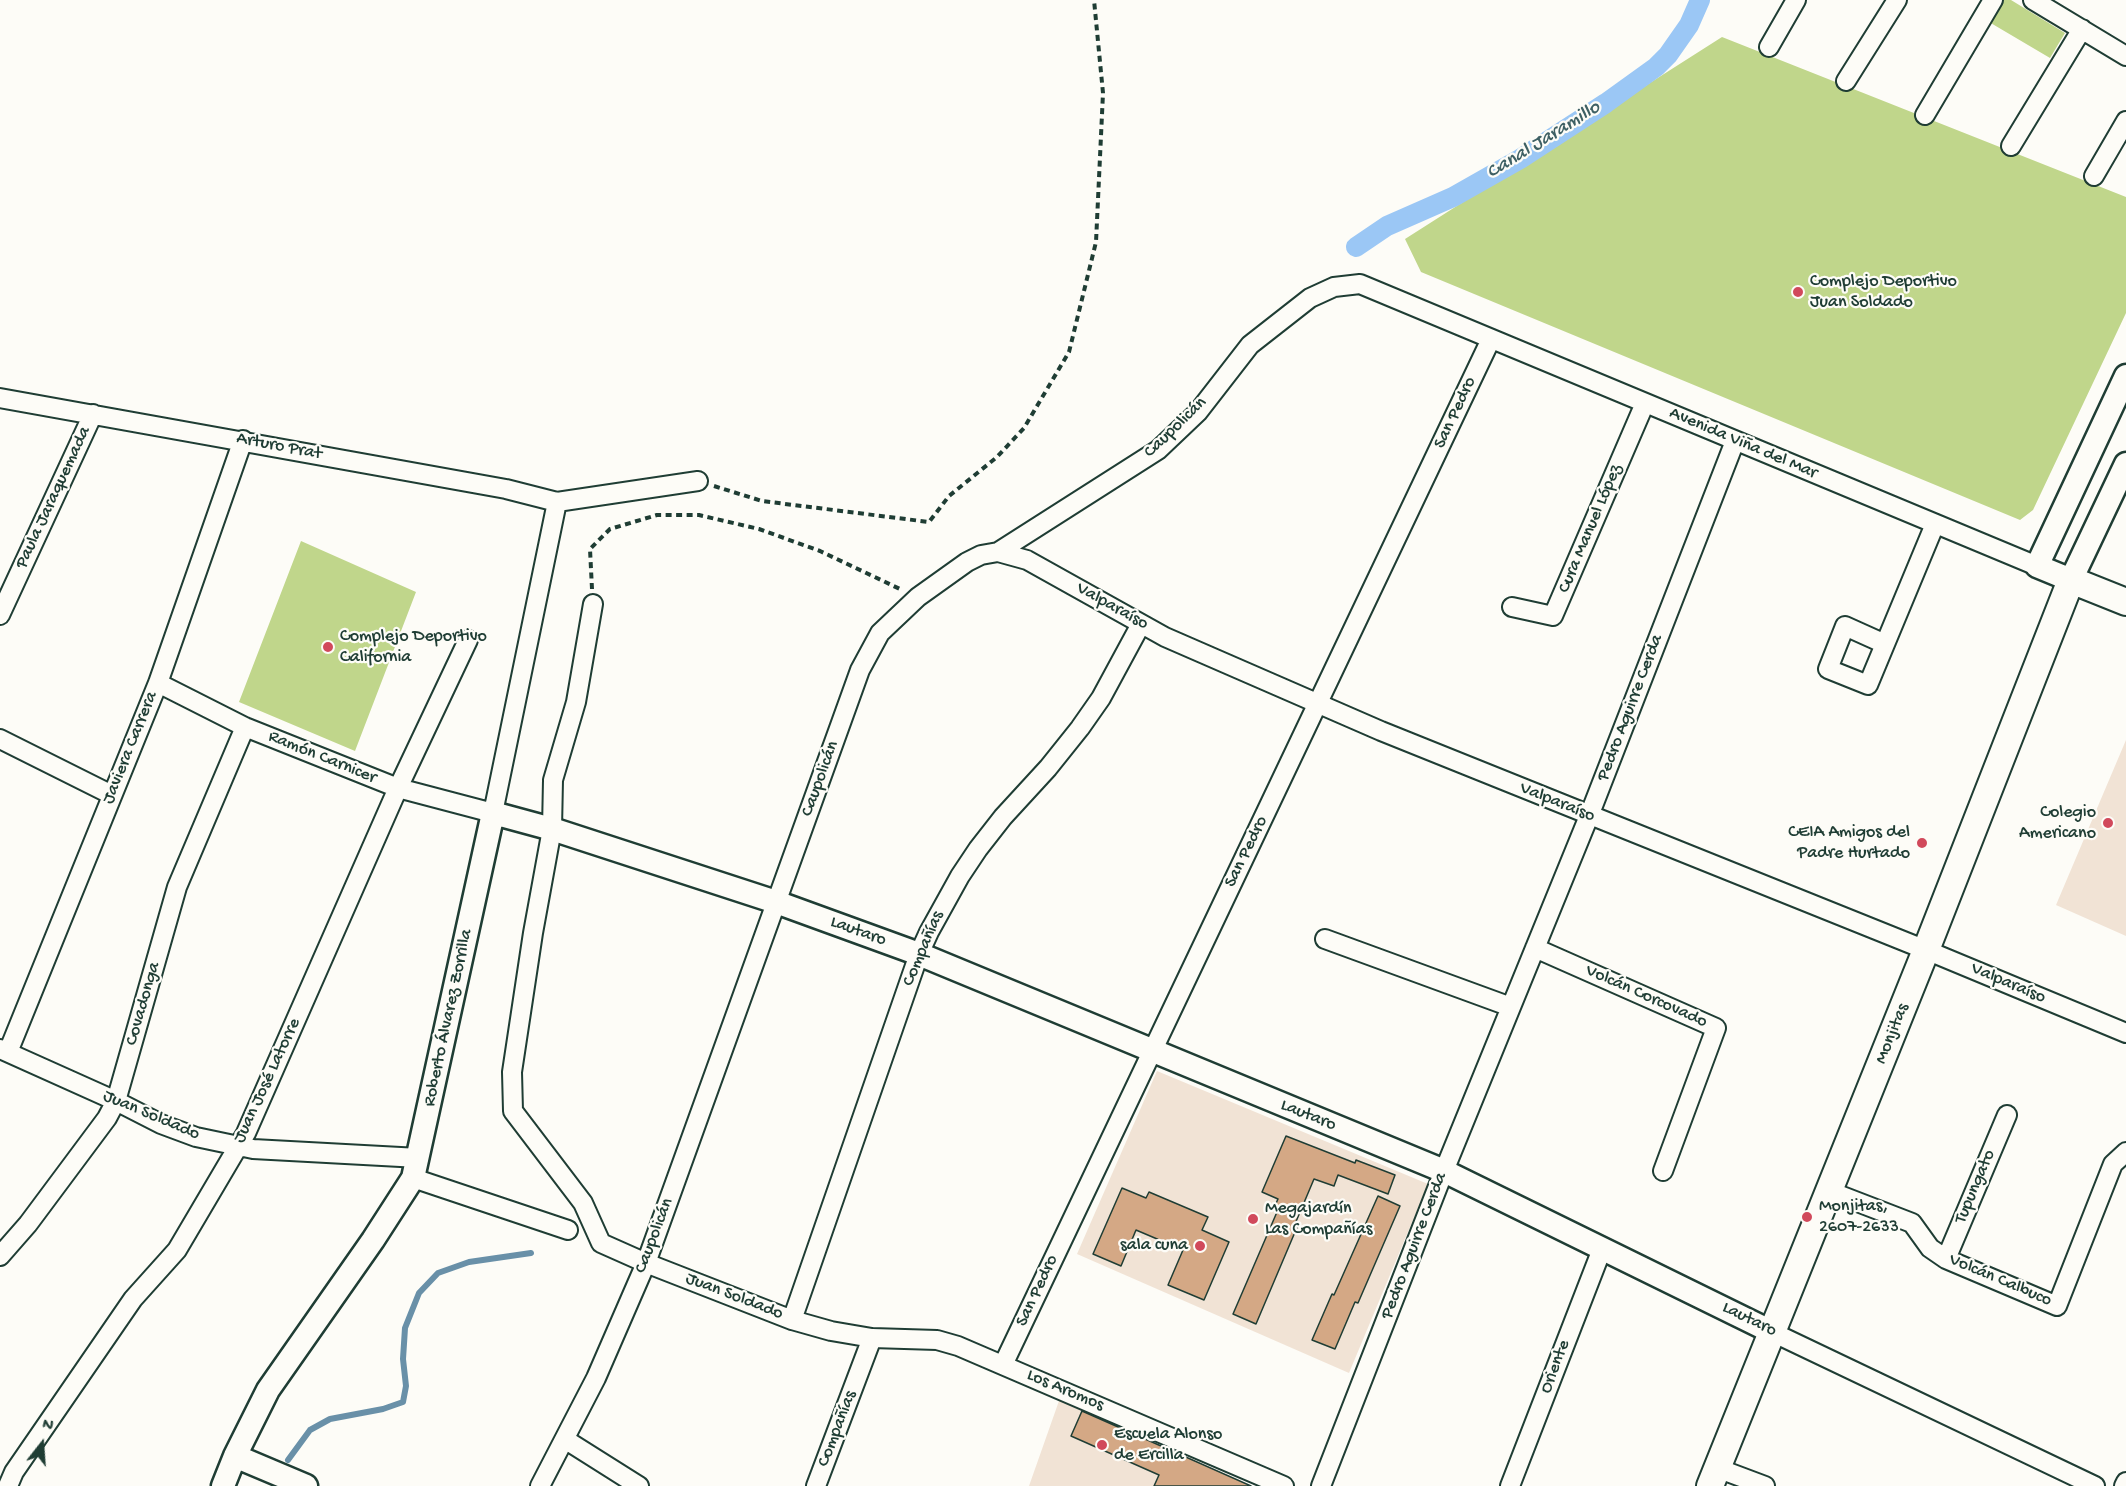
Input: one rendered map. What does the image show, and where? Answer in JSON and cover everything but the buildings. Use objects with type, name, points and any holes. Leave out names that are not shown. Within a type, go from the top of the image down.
[{"type":"main road","name":"Avenida Viña del Mar","points":[[2071,580],[2126,602]]},
{"type":"main road","name":"Monjitas","points":[[1713,1477],[1926,950],[2071,580]]},
{"type":"street","points":[[1769,47],[1796,0]]},
{"type":"street","points":[[1846,81],[1897,0]]},
{"type":"street","points":[[1925,115],[1993,0]]},
{"type":"street","points":[[2033,0],[2126,56]]},
{"type":"street","points":[[2011,146],[2082,29]]},
{"type":"street","points":[[2094,176],[2126,121]]},
{"type":"street","name":"Avenida Viña del Mar","points":[[1360,284],[2071,580]]},
{"type":"street","name":"Caupolicán","points":[[540,1486],[597,1378],[646,1263],[860,670],[880,633],[918,597],[973,558],[998,552],[1158,450],[1198,412],[1251,345],[1310,298],[1334,287],[1360,284]]},
{"type":"street","name":"San Pedro","points":[[1003,1365],[1491,339]]},
{"type":"street","points":[[2037,566],[2126,376]]},
{"type":"street","name":"Arturo Prat","points":[[0,398],[506,489],[557,502]]},
{"type":"street","name":"Cura Manuel López","points":[[1512,607],[1553,616],[1645,403]]},
{"type":"street","name":"Paula Jaraquemada","points":[[0,615],[93,414]]},
{"type":"street","name":"Javiera Carrera","points":[[4,1050],[158,683],[243,440]]},
{"type":"street","name":"Pedro Aguirre Cerda","points":[[1321,1486],[1444,1171],[1590,816],[1735,441]]},
{"type":"street","points":[[2071,580],[2126,464]]},
{"type":"street","points":[[557,502],[698,481]]},
{"type":"street","name":"Roberto Álvarez Zorrilla","points":[[223,1486],[235,1456],[268,1390],[416,1168],[493,813],[557,502]]},
{"type":"street","points":[[1885,644],[1935,524]]},
{"type":"street","name":"Valparaíso","points":[[998,552],[1027,560],[1141,624],[1197,651],[1433,753],[1926,950],[2126,1033]]},
{"type":"street","points":[[552,829],[554,780],[576,702],[593,604]]},
{"type":"street","name":"Compañías","points":[[792,1320],[919,954],[944,904],[978,849],[1080,728],[1101,698],[1141,624]]},
{"type":"street","name":"Juan José Latorre","points":[[7,1475],[133,1299],[177,1250],[246,1133],[398,788],[468,640]]},
{"type":"street","name":"Ramón Carnicer","points":[[158,683],[245,727],[398,788],[493,813]]},
{"type":"street","name":"Covadonga","points":[[0,1256],[28,1224],[107,1118],[116,1101],[177,887],[245,727]]},
{"type":"street","points":[[0,739],[112,795]]},
{"type":"street","name":"Lautaro","points":[[493,813],[552,829],[776,902],[919,954],[1444,1171],[1772,1332],[2095,1486]]},
{"type":"street","name":"Juan Soldado","points":[[552,829],[533,933],[512,1072],[513,1111],[583,1203],[601,1242],[646,1263],[792,1320],[831,1331],[872,1338]]},
{"type":"street","points":[[1325,939],[1511,1007]]},
{"type":"street","name":"Volcán Corcovado","points":[[1535,948],[1716,1028],[1663,1171]]},
{"type":"street","name":"Juan Soldado","points":[[4,1050],[170,1128],[196,1137],[238,1147],[416,1168],[568,1230]]},
{"type":"street","name":"Tupungato","points":[[1946,1259],[2007,1115]]},
{"type":"street","name":"Volcán Calbuco","points":[[1829,1191],[1912,1223],[1930,1248],[1946,1259],[2057,1306],[2113,1164],[2126,1152]]},
{"type":"street","name":"Oriente","points":[[1510,1486],[1602,1249]]},
{"type":"street","name":"Compañías","points":[[816,1486],[872,1338]]},
{"type":"street","name":"Los Aromos","points":[[872,1338],[937,1340],[958,1346],[1284,1486]]},
{"type":"street","points":[[566,1440],[639,1486]]},
{"type":"street","points":[[235,1456],[306,1486]]},
{"type":"street","points":[[1713,1477],[1765,1486]]},
{"type":"path","points":[[698,481],[762,501],[929,522],[949,496],[997,457],[1024,428],[1069,352],[1096,242],[1103,93],[1094,0]]},
{"type":"path","points":[[593,604],[590,549],[610,529],[657,515],[699,515],[759,529],[820,551],[918,597]]},
{"type":"shaded area","name":"Colegio Americano","points":[[2126,740],[2126,936],[2056,905]]},
{"type":"shaded area","name":"Megajardín Las Compañías","points":[[1157,1071],[1428,1184],[1349,1373],[1077,1254]]},
{"type":"shaded area","name":"Escuela Alonso de Ercilla","points":[[1060,1398],[1170,1450],[1251,1486],[1029,1486]]},
{"type":"green space","points":[[2003,0],[2011,0],[2065,33],[2050,58],[1989,22]]},
{"type":"green space","name":"Complejo Deportivo Juan Soldado","points":[[1722,37],[2126,197],[2126,313],[2033,510],[2020,520],[1421,272],[1405,239]]},
{"type":"green space","name":"Complejo Deportivo California","points":[[301,541],[416,592],[355,751],[239,702]]},
{"type":"waterway","name":"Canal Jaramillo","points":[[1356,247],[1387,226],[1453,197],[1520,159],[1606,103],[1656,67],[1668,55],[1689,25],[1700,0]]},
{"type":"waterway","points":[[288,1460],[310,1430],[330,1419],[383,1409],[403,1402],[406,1386],[403,1359],[405,1328],[419,1293],[438,1273],[469,1262],[531,1253]]},
{"type":"place","name":"Complejo Deportivo Juan Soldado","points":[[1798,292]]},
{"type":"place","name":"Complejo Deportivo California","points":[[328,647]]},
{"type":"place","name":"Colegio Americano","points":[[2108,823]]},
{"type":"place","name":"CEIA Amigos del Padre Hurtado","points":[[1922,843]]},
{"type":"place","name":"Monjitas, 2607-2633","points":[[1807,1217]]},
{"type":"place","name":"Megajardín Las Compañías","points":[[1253,1219]]},
{"type":"place","name":"sala cuna","points":[[1200,1246]]},
{"type":"place","name":"Escuela Alonso de Ercilla","points":[[1102,1445]]}]
